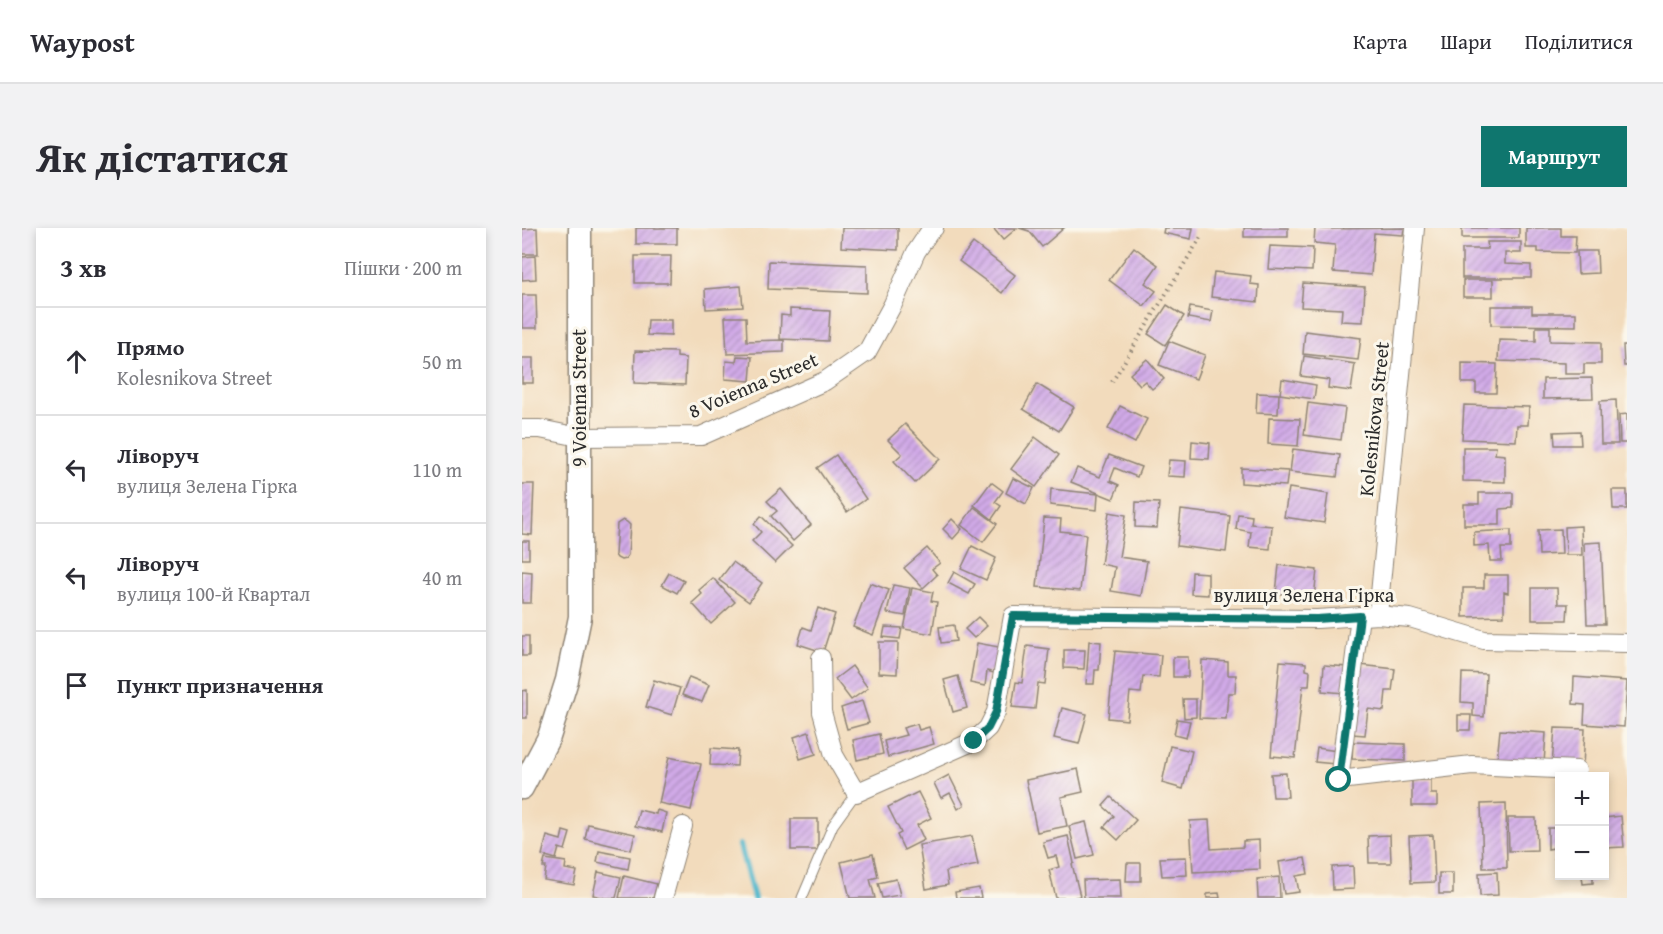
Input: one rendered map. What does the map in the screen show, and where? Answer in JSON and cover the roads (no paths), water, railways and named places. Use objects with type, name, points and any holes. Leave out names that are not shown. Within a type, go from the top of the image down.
[{"type":"street","name":"9 Voienna Street","points":[[522,788],[528,764],[549,737],[567,680],[580,617],[580,228]]},
{"type":"street","name":"8 Voienna Street","points":[[522,429],[540,429],[579,437],[701,436],[825,381],[867,352],[893,304],[916,252],[934,228]]},
{"type":"street","name":"Kolesnikova Street","points":[[1415,228],[1369,615],[1339,780],[1472,765],[1577,770]]},
{"type":"street","name":"вулиця Зелена Гірка","points":[[856,793],[974,741],[988,728],[996,712],[1013,616],[1317,619],[1369,615],[1410,618],[1484,640],[1627,643]]},
{"type":"street","points":[[821,658],[822,712],[834,755],[856,793]]},
{"type":"street","points":[[663,898],[683,826]]},
{"type":"lane","points":[[802,898],[833,825],[856,793]]},
{"type":"waterway","points":[[740,845],[754,898]]}]
